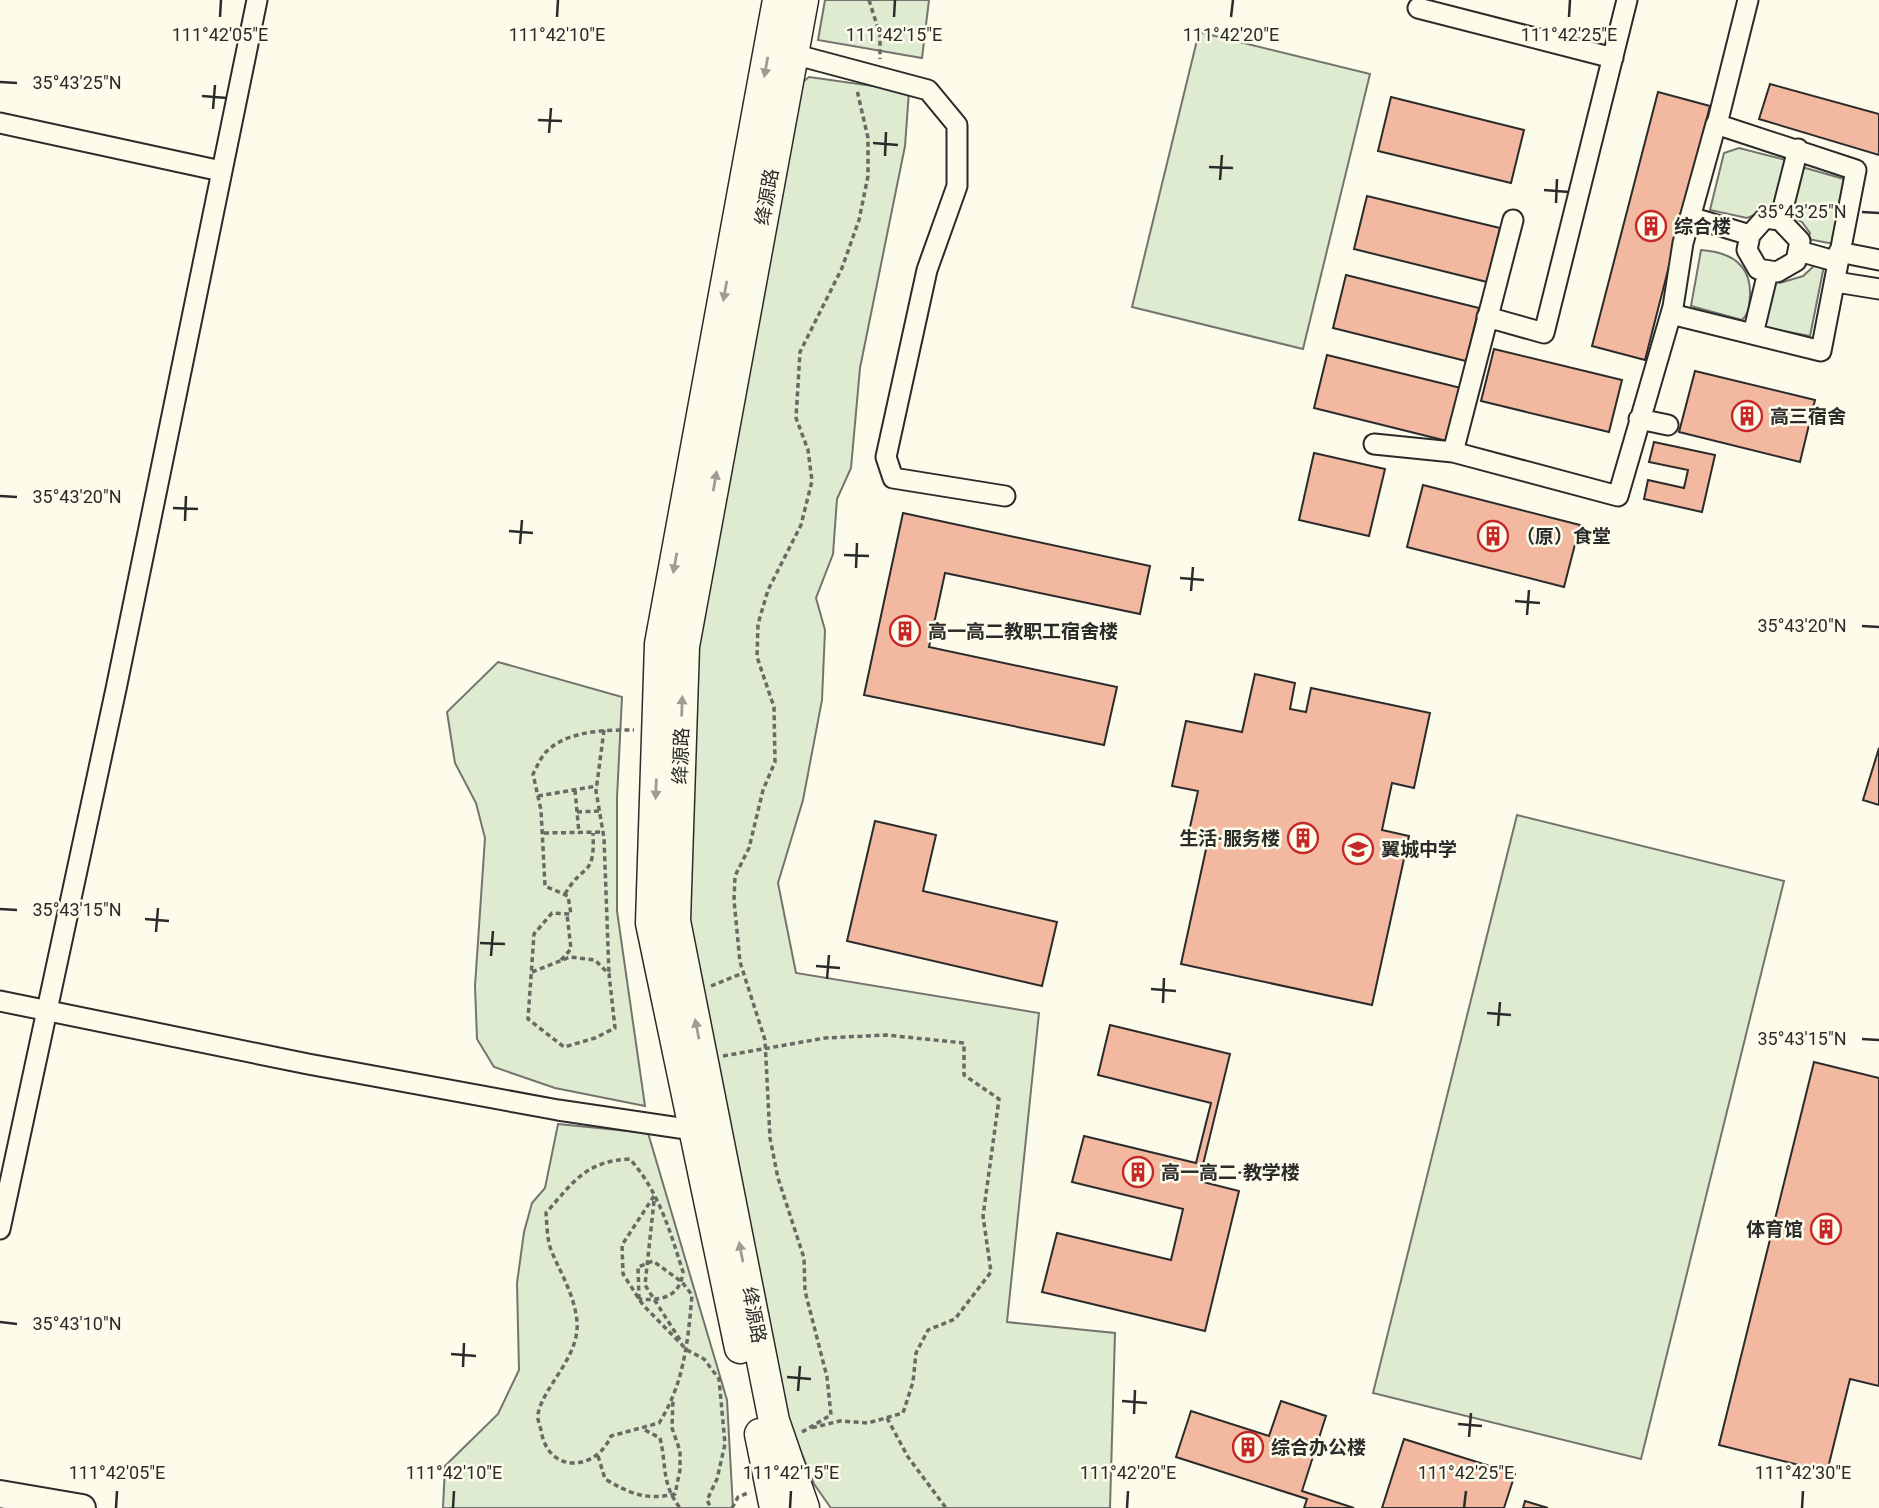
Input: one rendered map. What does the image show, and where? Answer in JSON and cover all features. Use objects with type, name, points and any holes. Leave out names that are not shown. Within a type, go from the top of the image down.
[{"type":"highway","name":"绛源路","points":[[775,1508],[651,923],[660,644],[778,0]]},
{"type":"highway","name":"绛源路","points":[[803,0],[684,646],[675,922],[774,1421],[794,1438],[804,1508]]},
{"type":"main road","points":[[0,1494],[82,1508]]},
{"type":"street","points":[[0,1229],[118,676],[257,0]]},
{"type":"street","points":[[1487,317],[1544,333],[1628,0]]},
{"type":"street","points":[[1374,444],[1453,452],[1618,496],[1671,314],[1690,217],[1748,0]]},
{"type":"street","points":[[1418,8],[1614,58]]},
{"type":"street","points":[[793,54],[928,89],[957,125],[957,186],[927,270],[886,457],[893,478],[1005,496]]},
{"type":"street","points":[[0,123],[221,171]]},
{"type":"street","points":[[1671,314],[1821,351],[1856,170],[1717,124]]},
{"type":"street","points":[[1780,220],[1798,149]]},
{"type":"street","points":[[1690,217],[1750,235]]},
{"type":"street","points":[[1765,218],[1780,220],[1800,241],[1796,261],[1787,267],[1768,272],[1758,269],[1747,250],[1750,235],[1765,218]]},
{"type":"street","points":[[1453,452],[1513,220]]},
{"type":"street","points":[[1799,251],[1879,260]]},
{"type":"street","points":[[1753,334],[1768,272]]},
{"type":"street","points":[[1836,282],[1879,289]]},
{"type":"street","points":[[1639,419],[1668,425]]},
{"type":"street","points":[[0,1001],[558,1110],[693,1130]]},
{"type":"path","points":[[869,0],[880,35],[879,76]]},
{"type":"path","points":[[794,1438],[831,1415],[827,1377],[805,1291],[804,1258],[778,1178],[770,1138],[766,1049],[743,973],[734,900],[734,876],[749,848],[763,790],[775,762],[777,735],[774,707],[757,657],[758,624],[768,590],[801,525],[812,481],[808,450],[796,418],[800,352],[842,268],[859,220],[868,176],[868,138],[850,68]]},
{"type":"path","points":[[604,730],[597,786],[603,832],[609,974],[615,1028],[564,1047],[528,1019],[534,934],[552,914],[571,914],[568,895],[545,886],[544,833],[533,774],[548,750],[573,737],[604,730],[658,730]]},
{"type":"path","points":[[538,796],[597,786]]},
{"type":"path","points":[[575,790],[579,833]]},
{"type":"path","points":[[577,813],[600,810]]},
{"type":"path","points":[[544,833],[603,832]]},
{"type":"path","points":[[565,894],[574,878],[586,872],[594,860],[593,833]]},
{"type":"path","points":[[561,961],[571,949],[567,914]]},
{"type":"path","points":[[532,972],[570,957],[595,960],[609,974]]},
{"type":"path","points":[[690,995],[743,973]]},
{"type":"path","points":[[703,1059],[825,1038],[886,1035],[964,1043],[964,1075],[999,1099],[983,1216],[991,1272],[955,1319],[928,1330],[916,1353],[913,1382],[903,1413],[868,1423],[840,1421],[794,1438]]},
{"type":"path","points":[[639,1299],[638,1267],[653,1261],[682,1282],[692,1295],[682,1377],[673,1399],[659,1423],[611,1436],[598,1456],[570,1464],[550,1455],[543,1443],[538,1415],[564,1367],[577,1323],[571,1293],[550,1248],[546,1213],[583,1173],[604,1160],[630,1159],[647,1178],[654,1196],[660,1202],[683,1272],[682,1282],[674,1294],[654,1301],[639,1299]]},
{"type":"path","points":[[654,1196],[645,1285],[685,1348]]},
{"type":"path","points":[[654,1196],[622,1245],[623,1275],[639,1299],[685,1348],[704,1359],[719,1379],[725,1444],[717,1479],[707,1500],[711,1508]]},
{"type":"path","points":[[598,1456],[605,1479],[632,1495],[659,1497],[675,1494],[680,1470],[680,1451],[672,1428],[673,1399]]},
{"type":"path","points":[[887,1418],[908,1457],[946,1508]]},
{"type":"path","points":[[643,1429],[660,1438],[664,1456],[664,1479],[670,1495],[680,1508]]},
{"type":"green space","points":[[825,0],[929,0],[922,58],[818,40]]},
{"type":"green space","points":[[1199,32],[1370,74],[1303,349],[1132,307]]},
{"type":"green space","points":[[809,77],[909,91],[905,146],[860,368],[851,468],[837,499],[833,554],[816,598],[825,630],[822,700],[803,800],[778,883],[796,973],[1039,1013],[1007,1322],[1115,1333],[1110,1508],[831,1508],[814,1484],[783,1408],[733,1175],[683,882],[693,642],[799,85]]},
{"type":"green space","points":[[1739,148],[1790,161],[1775,207],[1747,218],[1710,210],[1724,153]]},
{"type":"green space","points":[[1802,167],[1844,179],[1834,244],[1808,239],[1810,233],[1802,222],[1789,215]]},
{"type":"green space","points":[[1701,250],[1730,257],[1743,268],[1747,275],[1750,295],[1748,311],[1742,320],[1691,306]]},
{"type":"green space","points":[[1815,265],[1824,266],[1810,336],[1762,327],[1774,279],[1780,283],[1803,276]]},
{"type":"green space","points":[[498,662],[622,697],[617,798],[617,911],[645,1106],[555,1088],[494,1067],[477,1039],[475,986],[485,838],[476,803],[455,763],[447,712]]},
{"type":"green space","points":[[1517,815],[1784,881],[1641,1459],[1373,1393]]},
{"type":"green space","points":[[558,1124],[648,1133],[727,1400],[733,1508],[443,1508],[445,1466],[498,1414],[519,1370],[517,1283],[524,1232],[532,1203],[545,1188]]},
{"type":"building","points":[[1770,84],[1879,114],[1879,155],[1759,119]]},
{"type":"building","name":"综合楼","points":[[1658,92],[1710,106],[1645,360],[1592,346]]},
{"type":"building","points":[[1391,97],[1524,130],[1511,183],[1378,151]]},
{"type":"building","points":[[1367,196],[1500,228],[1487,282],[1354,249]]},
{"type":"building","points":[[1346,275],[1479,308],[1466,361],[1333,328]]},
{"type":"building","points":[[1494,349],[1622,380],[1609,432],[1481,401]]},
{"type":"building","points":[[1327,355],[1461,388],[1447,441],[1314,408]]},
{"type":"building","name":"高三宿舍","points":[[1695,371],[1815,400],[1800,462],[1679,432]]},
{"type":"building","points":[[1654,442],[1715,455],[1702,512],[1644,499],[1648,480],[1684,488],[1688,470],[1649,462]]},
{"type":"building","points":[[1314,453],[1385,469],[1369,536],[1299,520]]},
{"type":"building","name":"（原）食堂","points":[[1423,485],[1580,525],[1564,587],[1407,547]]},
{"type":"building","name":"高一高二教职工宿舍楼","points":[[903,513],[1150,566],[1140,614],[945,573],[929,647],[1117,687],[1104,745],[864,695]]},
{"type":"building","name":"生活·服务楼","points":[[1255,674],[1295,683],[1290,709],[1306,712],[1311,688],[1430,713],[1414,788],[1392,783],[1382,830],[1409,836],[1372,1005],[1181,964],[1208,840],[1188,836],[1198,791],[1172,786],[1186,721],[1242,732]]},
{"type":"building","points":[[1879,748],[1879,805],[1863,800]]},
{"type":"building","points":[[875,821],[936,835],[923,891],[1057,922],[1042,986],[847,941]]},
{"type":"building","name":"高一高二·教学楼","points":[[1110,1025],[1230,1054],[1199,1181],[1239,1191],[1205,1331],[1042,1292],[1057,1233],[1171,1260],[1183,1209],[1072,1182],[1084,1136],[1196,1163],[1211,1103],[1098,1075]]},
{"type":"building","name":"体育馆","points":[[1814,1062],[1879,1078],[1879,1386],[1850,1379],[1827,1472],[1719,1445]]},
{"type":"building","name":"综合办公楼","points":[[1281,1401],[1326,1416],[1302,1491],[1354,1508],[1304,1508],[1307,1499],[1176,1457],[1191,1411],[1269,1436]]},
{"type":"building","name":"综合办公楼","points":[[1404,1439],[1515,1474],[1504,1508],[1382,1508]]},
{"type":"building","points":[[1525,1501],[1548,1508],[1523,1508]]},
{"type":"place","name":"综合楼","points":[[1651,226]]},
{"type":"place","name":"高三宿舍","points":[[1747,416]]},
{"type":"place","name":"（原）食堂","points":[[1493,536]]},
{"type":"place","name":"高一高二教职工宿舍楼","points":[[905,631]]},
{"type":"place","name":"生活·服务楼","points":[[1303,838]]},
{"type":"place","name":"翼城中学","points":[[1358,849]]},
{"type":"place","name":"高一高二·教学楼","points":[[1138,1172]]},
{"type":"place","name":"体育馆","points":[[1826,1229]]},
{"type":"place","name":"综合办公楼","points":[[1248,1447]]}]
